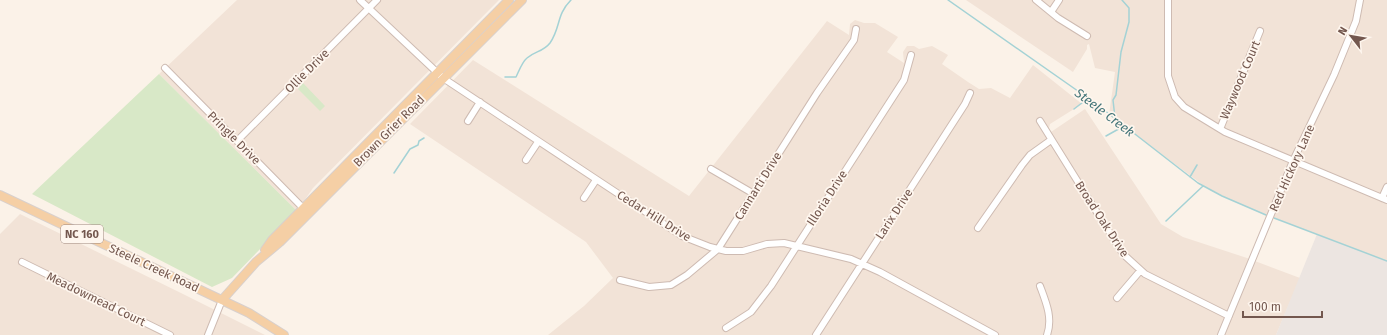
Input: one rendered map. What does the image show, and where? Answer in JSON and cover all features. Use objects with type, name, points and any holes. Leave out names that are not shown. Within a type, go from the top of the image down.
[{"type":"main road","name":"Brown Grier Road","points":[[256,262],[280,242],[440,75],[509,0]]},
{"type":"main road","points":[[488,33],[495,20],[515,0]]},
{"type":"main road","name":"Brown Grier Road","points":[[222,300],[256,262],[272,240],[303,208],[440,75],[488,33],[522,0]]},
{"type":"main road","name":"Steele Creek Road","points":[[0,195],[222,300],[262,320],[284,335]]},
{"type":"street","name":"Cedar Hill Drive","points":[[360,0],[440,75],[538,142],[682,236],[718,249],[743,251],[776,242],[845,257],[862,263],[995,335]]},
{"type":"street","name":"Ollie Drive","points":[[237,141],[377,0]]},
{"type":"street","points":[[1036,0],[1087,36]]},
{"type":"street","points":[[1051,12],[1059,0]]},
{"type":"street","points":[[1168,0],[1167,69],[1171,88],[1184,107],[1220,129],[1385,199],[1387,187]]},
{"type":"street","name":"Red Hickory Lane","points":[[1221,335],[1293,161],[1337,68],[1356,21],[1360,0]]},
{"type":"street","name":"Cannarti Drive","points":[[620,280],[649,287],[671,285],[687,275],[718,249],[817,93],[854,40],[856,29]]},
{"type":"street","name":"Waywood Court","points":[[1220,129],[1260,31]]},
{"type":"street","name":"Illoria Drive","points":[[726,328],[744,318],[760,301],[904,80],[911,55]]},
{"type":"street","name":"Pringle Drive","points":[[165,68],[303,208]]},
{"type":"street","name":"Larix Drive","points":[[816,335],[965,104],[970,93]]},
{"type":"street","points":[[468,121],[480,102]]},
{"type":"street","name":"Broad Oak Drive","points":[[1040,121],[1123,254],[1140,271],[1229,316]]},
{"type":"street","points":[[978,228],[1022,165],[1035,151],[1051,140]]},
{"type":"street","points":[[526,160],[538,142]]},
{"type":"street","points":[[711,169],[754,194]]},
{"type":"street","points":[[584,198],[596,180]]},
{"type":"street","name":"Meadowmead Court","points":[[22,262],[170,335]]},
{"type":"street","points":[[1117,298],[1140,271]]},
{"type":"street","points":[[1040,286],[1049,312],[1050,322],[1047,335]]},
{"type":"street","name":"Brown Grier Road","points":[[208,335],[222,300]]},
{"type":"shaded area","points":[[237,0],[499,0],[313,188],[297,211],[159,74]]},
{"type":"shaded area","points":[[966,0],[1387,0],[1387,261],[1256,211],[1211,191],[1109,115],[1115,72],[1095,68],[1089,44],[1087,45],[1087,49],[1073,72]]},
{"type":"shaded area","points":[[855,20],[864,23],[875,23],[898,37],[887,52],[904,63],[903,52],[907,46],[914,46],[919,49],[932,46],[948,55],[942,64],[968,82],[979,89],[991,88],[1010,98],[1033,65],[1082,104],[1050,124],[1049,128],[1051,132],[1085,109],[1161,224],[1183,237],[1247,258],[1300,278],[1276,335],[548,335],[584,306],[613,278],[586,242],[410,124],[473,60],[689,196],[827,21],[849,35],[850,24]]},
{"type":"shaded area","points":[[20,214],[265,335],[0,335],[0,234]]},
{"type":"shaded area","points":[[1317,234],[1387,261],[1387,335],[1276,335]]},
{"type":"green space","points":[[159,74],[297,211],[232,278],[212,287],[32,194]]},
{"type":"green space","points":[[303,83],[325,106],[320,111],[298,89]]},
{"type":"waterway","points":[[505,77],[516,77],[525,60],[545,48],[550,43],[556,32],[563,11],[571,0]]},
{"type":"waterway","name":"Steele Creek","points":[[948,0],[1095,103],[1198,183],[1222,196],[1266,215]]},
{"type":"waterway","points":[[1115,118],[1113,100],[1116,95],[1121,52],[1129,22],[1129,8],[1122,0]]},
{"type":"waterway","points":[[1074,109],[1087,99]]},
{"type":"waterway","points":[[1106,136],[1124,126]]},
{"type":"waterway","points":[[394,173],[410,149],[418,145],[419,141],[424,138]]},
{"type":"waterway","points":[[1190,177],[1197,165]]},
{"type":"waterway","points":[[1166,221],[1203,186]]},
{"type":"waterway","name":"Steele Creek","points":[[1274,218],[1387,261]]}]
